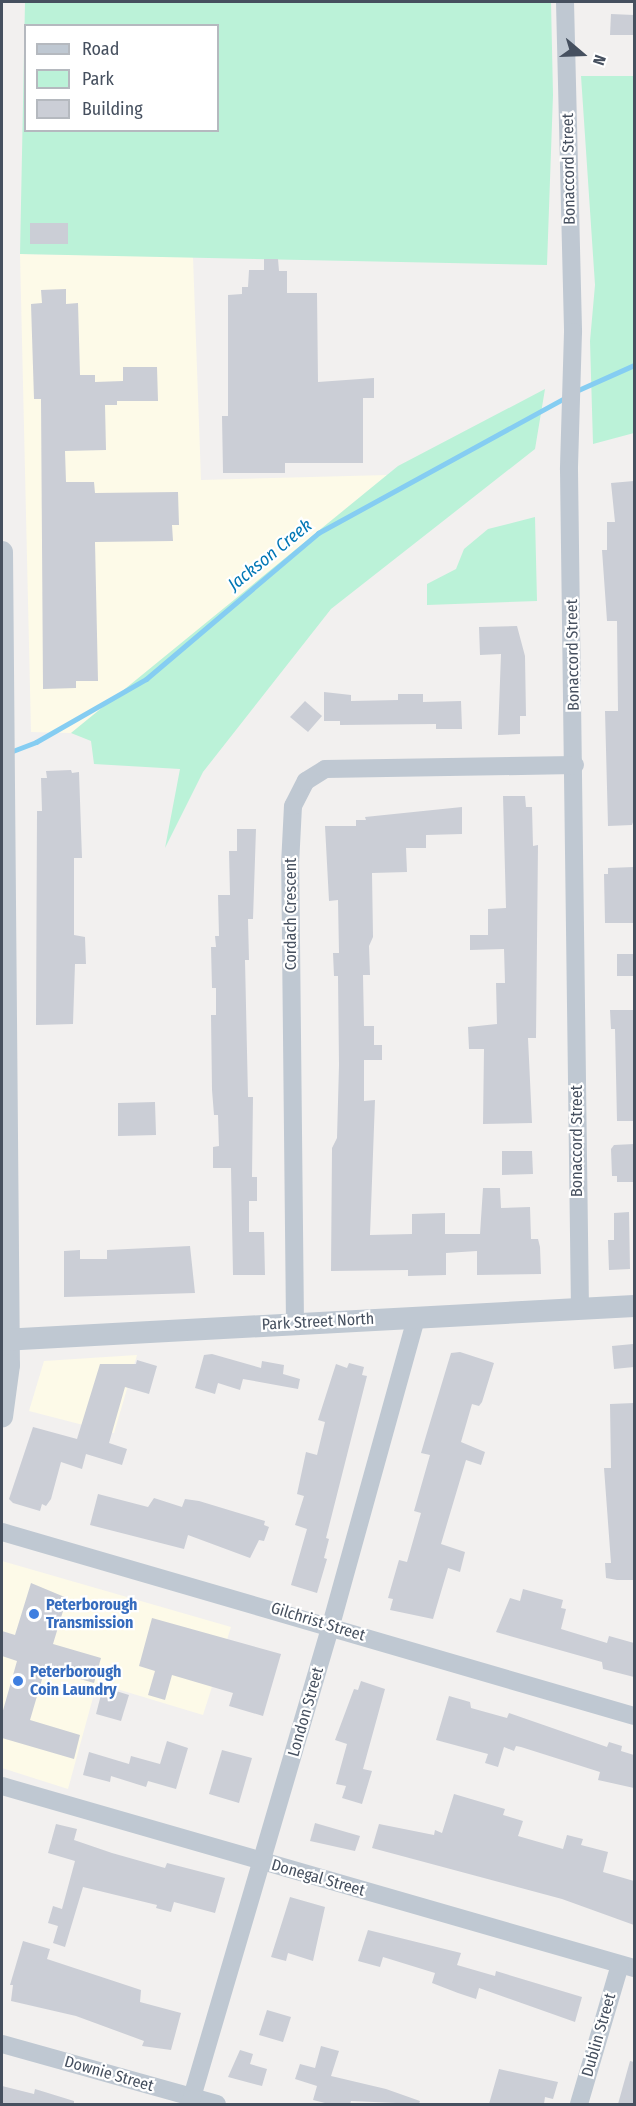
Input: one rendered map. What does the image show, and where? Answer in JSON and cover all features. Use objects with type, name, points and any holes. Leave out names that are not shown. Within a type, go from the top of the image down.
[{"type":"street","name":"Bonaccord Street","points":[[565,2],[573,332],[569,376],[580,1308]]},
{"type":"street","points":[[2,552],[5,774],[5,1340],[2,1417]]},
{"type":"street","name":"Cordach Crescent","points":[[295,1323],[293,806],[306,781],[325,769],[575,765]]},
{"type":"street","name":"Park Street North","points":[[5,1340],[634,1306]]},
{"type":"street","name":"London Street","points":[[191,2101],[331,1625],[416,1318]]},
{"type":"street","name":"Gilchrist Street","points":[[2,1532],[331,1625],[634,1716]]},
{"type":"street","name":"Donegal Street","points":[[2,1786],[627,1966]]},
{"type":"street","name":"Dublin Street","points":[[579,2104],[627,1966]]},
{"type":"street","name":"Downie Street","points":[[2,2044],[191,2101],[217,2104]]},
{"type":"shaded area","points":[[20,254],[193,257],[201,480],[387,475],[71,733],[31,732]]},
{"type":"shaded area","points":[[137,1355],[114,1433],[29,1411],[44,1361]]},
{"type":"shaded area","points":[[2,1561],[231,1627],[203,1715],[97,1683],[68,1789],[2,1768]]},
{"type":"green space","points":[[25,2],[551,2],[553,95],[547,265],[20,254],[24,52],[24,132],[219,132],[219,24],[25,24]]},
{"type":"green space","points":[[581,76],[634,76],[634,433],[593,444],[590,341],[595,285]]},
{"type":"green space","points":[[545,389],[535,449],[331,609],[203,772],[165,848],[180,769],[94,764],[91,741],[71,733],[398,466]]},
{"type":"green space","points":[[535,517],[537,601],[427,605],[427,584],[456,569],[464,549],[488,529]]},
{"type":"building","points":[[611,14],[634,15],[634,35],[610,35]]},
{"type":"building","points":[[30,223],[68,223],[68,244],[30,244]]},
{"type":"building","points":[[264,259],[278,259],[279,271],[287,271],[287,293],[317,293],[318,382],[374,378],[374,398],[363,398],[363,463],[285,463],[285,473],[223,473],[222,416],[228,416],[228,295],[242,294],[242,287],[248,287],[249,270],[264,270]]},
{"type":"building","points":[[66,289],[66,304],[78,303],[80,375],[95,375],[95,382],[123,381],[123,367],[157,367],[158,401],[117,401],[117,405],[105,405],[106,450],[65,451],[66,482],[94,482],[95,493],[178,492],[179,525],[172,525],[173,541],[95,542],[98,681],[76,681],[76,688],[43,689],[41,399],[34,399],[31,304],[42,303],[41,290]]},
{"type":"building","points":[[634,481],[634,819],[632,825],[608,826],[605,711],[618,711],[617,621],[607,621],[602,550],[607,550],[607,522],[615,522],[611,483]]},
{"type":"building","points":[[517,626],[525,656],[526,716],[520,716],[520,734],[498,735],[501,654],[480,655],[479,627]]},
{"type":"building","points":[[324,692],[351,695],[351,701],[398,700],[398,694],[423,694],[423,702],[461,701],[462,729],[436,729],[436,724],[340,725],[340,721],[324,721]]},
{"type":"building","points":[[305,701],[322,716],[308,732],[290,717]]},
{"type":"building","points":[[71,770],[72,773],[79,772],[82,858],[74,858],[74,935],[85,937],[86,964],[75,964],[73,1024],[36,1025],[37,811],[42,811],[41,778],[47,778],[46,771]]},
{"type":"building","points":[[503,796],[525,796],[526,807],[532,807],[533,846],[538,845],[536,1038],[528,1038],[532,1123],[483,1124],[484,1049],[469,1049],[468,1027],[497,1024],[496,983],[505,983],[504,949],[470,950],[470,935],[488,935],[488,909],[506,908]]},
{"type":"building","points":[[462,807],[462,834],[426,835],[426,848],[406,848],[407,872],[372,873],[373,937],[369,946],[370,975],[363,975],[364,1026],[374,1026],[374,1045],[382,1045],[382,1060],[364,1060],[364,1101],[375,1100],[370,1235],[412,1234],[412,1214],[445,1213],[445,1234],[480,1234],[483,1188],[500,1188],[501,1208],[530,1207],[531,1239],[538,1239],[541,1274],[477,1275],[477,1251],[446,1253],[446,1275],[408,1276],[408,1270],[331,1271],[332,1148],[337,1138],[339,1065],[338,976],[334,976],[333,953],[339,953],[338,900],[329,901],[325,826],[356,826],[356,820],[366,820],[365,817]]},
{"type":"building","points":[[237,829],[256,829],[253,919],[248,919],[249,960],[245,960],[248,1097],[253,1097],[252,1177],[257,1177],[257,1201],[249,1201],[249,1232],[264,1232],[265,1275],[233,1275],[231,1168],[213,1168],[213,1147],[219,1146],[218,1115],[214,1115],[212,1090],[211,1015],[216,1015],[216,988],[212,988],[211,947],[216,947],[215,936],[219,936],[218,895],[230,895],[229,851],[237,851]]},
{"type":"building","points":[[634,867],[634,923],[605,923],[604,874],[608,874],[608,868]]},
{"type":"building","points":[[617,954],[634,954],[634,976],[617,976]]},
{"type":"building","points":[[610,1010],[634,1010],[634,1121],[617,1121],[615,1029],[611,1029]]},
{"type":"building","points":[[155,1102],[156,1135],[118,1136],[118,1103]]},
{"type":"building","points":[[634,1144],[634,1182],[617,1182],[617,1176],[612,1176],[611,1149],[614,1145]]},
{"type":"building","points":[[502,1151],[532,1151],[533,1174],[502,1175]]},
{"type":"building","points":[[629,1212],[630,1269],[609,1270],[608,1240],[614,1240],[614,1213]]},
{"type":"building","points":[[190,1246],[195,1293],[64,1297],[64,1251],[80,1250],[80,1259],[107,1259],[107,1250]]},
{"type":"building","points":[[633,1344],[634,1367],[614,1369],[612,1346]]},
{"type":"building","points":[[460,1352],[494,1363],[482,1402],[479,1406],[472,1404],[461,1442],[485,1452],[481,1465],[466,1460],[441,1544],[465,1552],[460,1572],[448,1568],[433,1619],[390,1610],[393,1599],[388,1598],[399,1560],[407,1562],[421,1513],[414,1511],[430,1455],[421,1453],[451,1353]]},
{"type":"building","points":[[212,1354],[261,1368],[262,1361],[284,1365],[283,1374],[300,1379],[298,1389],[243,1379],[240,1390],[218,1383],[215,1394],[195,1388],[204,1355]]},
{"type":"building","points":[[137,1360],[157,1366],[149,1394],[125,1387],[109,1443],[127,1449],[122,1465],[86,1454],[82,1469],[61,1462],[51,1499],[46,1506],[42,1504],[40,1511],[13,1503],[9,1499],[33,1427],[77,1439],[100,1364],[136,1364]]},
{"type":"building","points":[[349,1363],[364,1367],[362,1375],[367,1376],[326,1538],[329,1539],[324,1558],[327,1559],[317,1593],[291,1585],[307,1529],[295,1525],[304,1496],[297,1494],[306,1452],[317,1455],[325,1422],[318,1420],[336,1364],[347,1368]]},
{"type":"building","points":[[634,1403],[634,1580],[617,1580],[606,1578],[605,1563],[611,1563],[604,1468],[611,1468],[610,1404]]},
{"type":"building","points":[[98,1494],[148,1507],[154,1498],[182,1507],[185,1499],[199,1501],[265,1521],[264,1525],[269,1527],[264,1541],[259,1540],[250,1558],[188,1535],[184,1549],[90,1525]]},
{"type":"building","points":[[31,1583],[67,1598],[53,1644],[101,1658],[94,1683],[45,1669],[30,1720],[80,1735],[74,1759],[2,1738],[2,1714],[17,1661],[2,1656],[2,1631],[15,1635]]},
{"type":"building","points":[[523,1589],[563,1600],[561,1608],[566,1609],[561,1629],[607,1643],[609,1636],[634,1643],[634,1677],[603,1669],[602,1662],[496,1632],[510,1598],[520,1601]]},
{"type":"building","points":[[152,1618],[281,1654],[263,1716],[229,1706],[233,1693],[172,1675],[165,1700],[148,1695],[155,1671],[139,1666]]},
{"type":"building","points":[[361,1681],[385,1689],[363,1769],[372,1771],[362,1804],[342,1798],[346,1786],[336,1784],[347,1744],[335,1740],[354,1689],[358,1690]]},
{"type":"building","points":[[103,1687],[129,1695],[121,1721],[96,1714]]},
{"type":"building","points":[[449,1696],[470,1702],[471,1708],[507,1718],[509,1713],[607,1747],[609,1742],[622,1746],[621,1751],[634,1755],[634,1788],[598,1780],[600,1772],[521,1747],[516,1746],[514,1751],[504,1747],[498,1767],[485,1763],[488,1754],[436,1740]]},
{"type":"building","points":[[167,1741],[188,1748],[176,1789],[148,1781],[146,1787],[111,1776],[110,1782],[83,1775],[89,1752],[129,1764],[131,1756],[160,1764]]},
{"type":"building","points":[[222,1750],[252,1758],[239,1803],[209,1794]]},
{"type":"building","points":[[454,1794],[505,1809],[503,1815],[523,1821],[518,1836],[563,1849],[567,1835],[583,1839],[581,1845],[608,1852],[603,1872],[634,1881],[634,1925],[562,1899],[372,1848],[379,1824],[434,1835],[435,1830],[442,1833]]},
{"type":"building","points":[[315,1823],[360,1836],[355,1851],[310,1841]]},
{"type":"building","points":[[56,1824],[77,1829],[74,1840],[112,1853],[165,1868],[167,1863],[225,1878],[215,1913],[174,1902],[171,1912],[156,1908],[157,1905],[83,1887],[65,1947],[53,1943],[58,1926],[48,1923],[53,1906],[62,1909],[75,1861],[48,1853]]},
{"type":"building","points":[[290,1897],[325,1907],[313,1961],[288,1953],[286,1961],[271,1957]]},
{"type":"building","points":[[368,1930],[461,1953],[457,1965],[495,1976],[496,1971],[582,1997],[575,2022],[479,1988],[476,1999],[458,1993],[432,1983],[435,1973],[383,1957],[380,1967],[358,1961]]},
{"type":"building","points":[[23,1941],[50,1949],[47,1959],[141,1990],[140,2002],[181,2013],[171,2050],[142,2046],[144,2041],[76,2016],[11,2001],[13,1985],[10,1985]]},
{"type":"building","points":[[267,2010],[291,2017],[283,2042],[259,2035]]},
{"type":"building","points":[[321,2046],[339,2051],[331,2076],[386,2089],[420,2101],[419,2104],[351,2101],[350,2104],[329,2104],[313,2100],[317,2086],[295,2079],[300,2064],[315,2068]]},
{"type":"building","points":[[240,2050],[253,2054],[250,2064],[267,2069],[262,2086],[228,2077]]},
{"type":"building","points":[[630,2061],[634,2062],[634,2104],[618,2104]]},
{"type":"building","points":[[499,2069],[558,2082],[553,2099],[545,2097],[544,2104],[489,2104]]},
{"type":"building","points":[[2,2086],[34,2094],[35,2089],[74,2101],[74,2104],[2,2104]]},
{"type":"waterway","name":"Jackson Creek","points":[[576,391],[634,365]]},
{"type":"waterway","name":"Jackson Creek","points":[[10,752],[36,742],[146,679],[318,533],[568,396]]},
{"type":"place","name":"Peterborough Transmission","points":[[34,1614]]},
{"type":"place","name":"Peterborough Coin Laundry","points":[[18,1681]]}]
